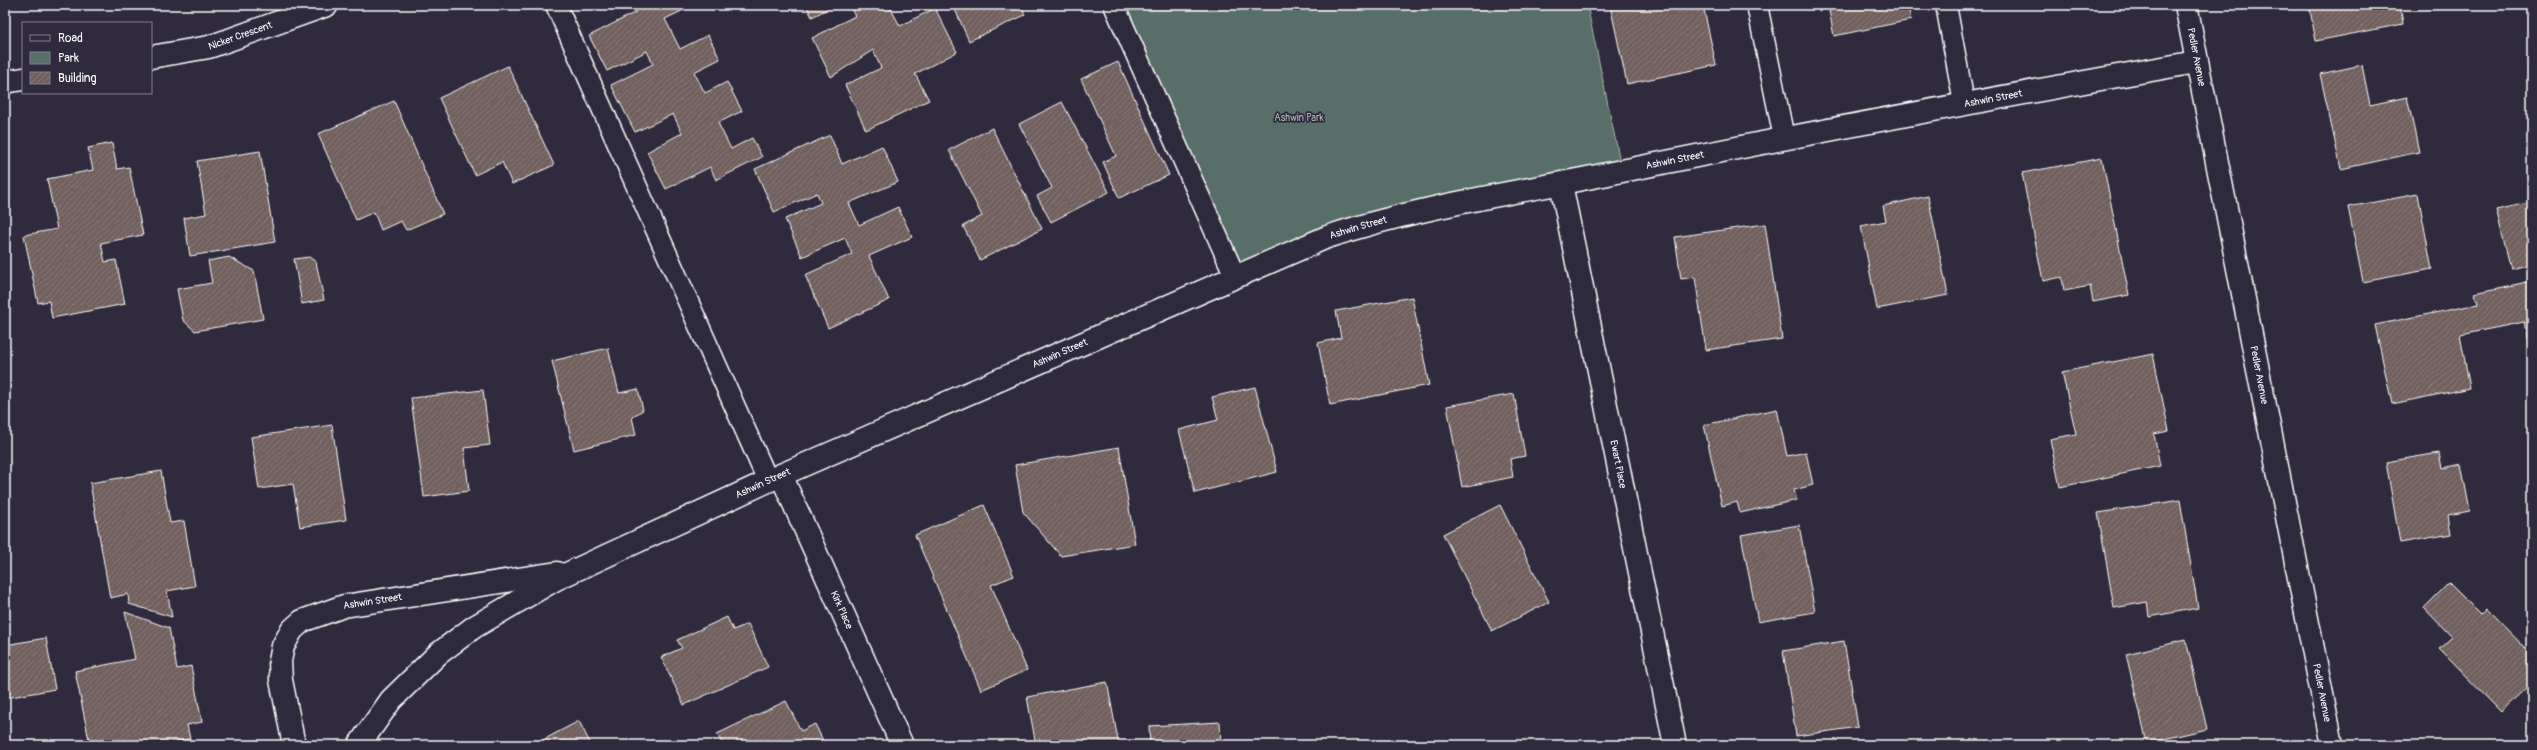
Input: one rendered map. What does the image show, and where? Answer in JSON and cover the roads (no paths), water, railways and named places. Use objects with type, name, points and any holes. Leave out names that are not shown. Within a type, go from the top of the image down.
[{"type":"street","name":"Nicker Crescent","points":[[152,57],[209,47],[327,5]]},
{"type":"street","name":"Pedler Avenue","points":[[2186,5],[2196,62],[2332,745]]},
{"type":"street","name":"Ashwin Street","points":[[359,745],[391,700],[438,654],[474,627],[512,604],[576,570],[774,478],[1327,237],[1369,223],[1425,209],[1561,184],[1964,103],[2196,62]]},
{"type":"street","points":[[5,82],[22,79]]},
{"type":"street","name":"Ewart Place","points":[[1561,184],[1675,745]]},
{"type":"street","name":"Kirk Place","points":[[774,478],[902,745]]},
{"type":"street","name":"Ashwin Street","points":[[294,745],[281,680],[280,661],[283,646],[292,630],[302,621],[344,606],[576,570]]},
{"type":"lane","points":[[556,5],[774,478]]},
{"type":"lane","points":[[1114,5],[1235,276]]},
{"type":"lane","points":[[1757,5],[1784,138]]},
{"type":"lane","points":[[1946,5],[1964,103]]},
{"type":"park label","name":"Ashwin Park","points":[[1299,118]]}]
